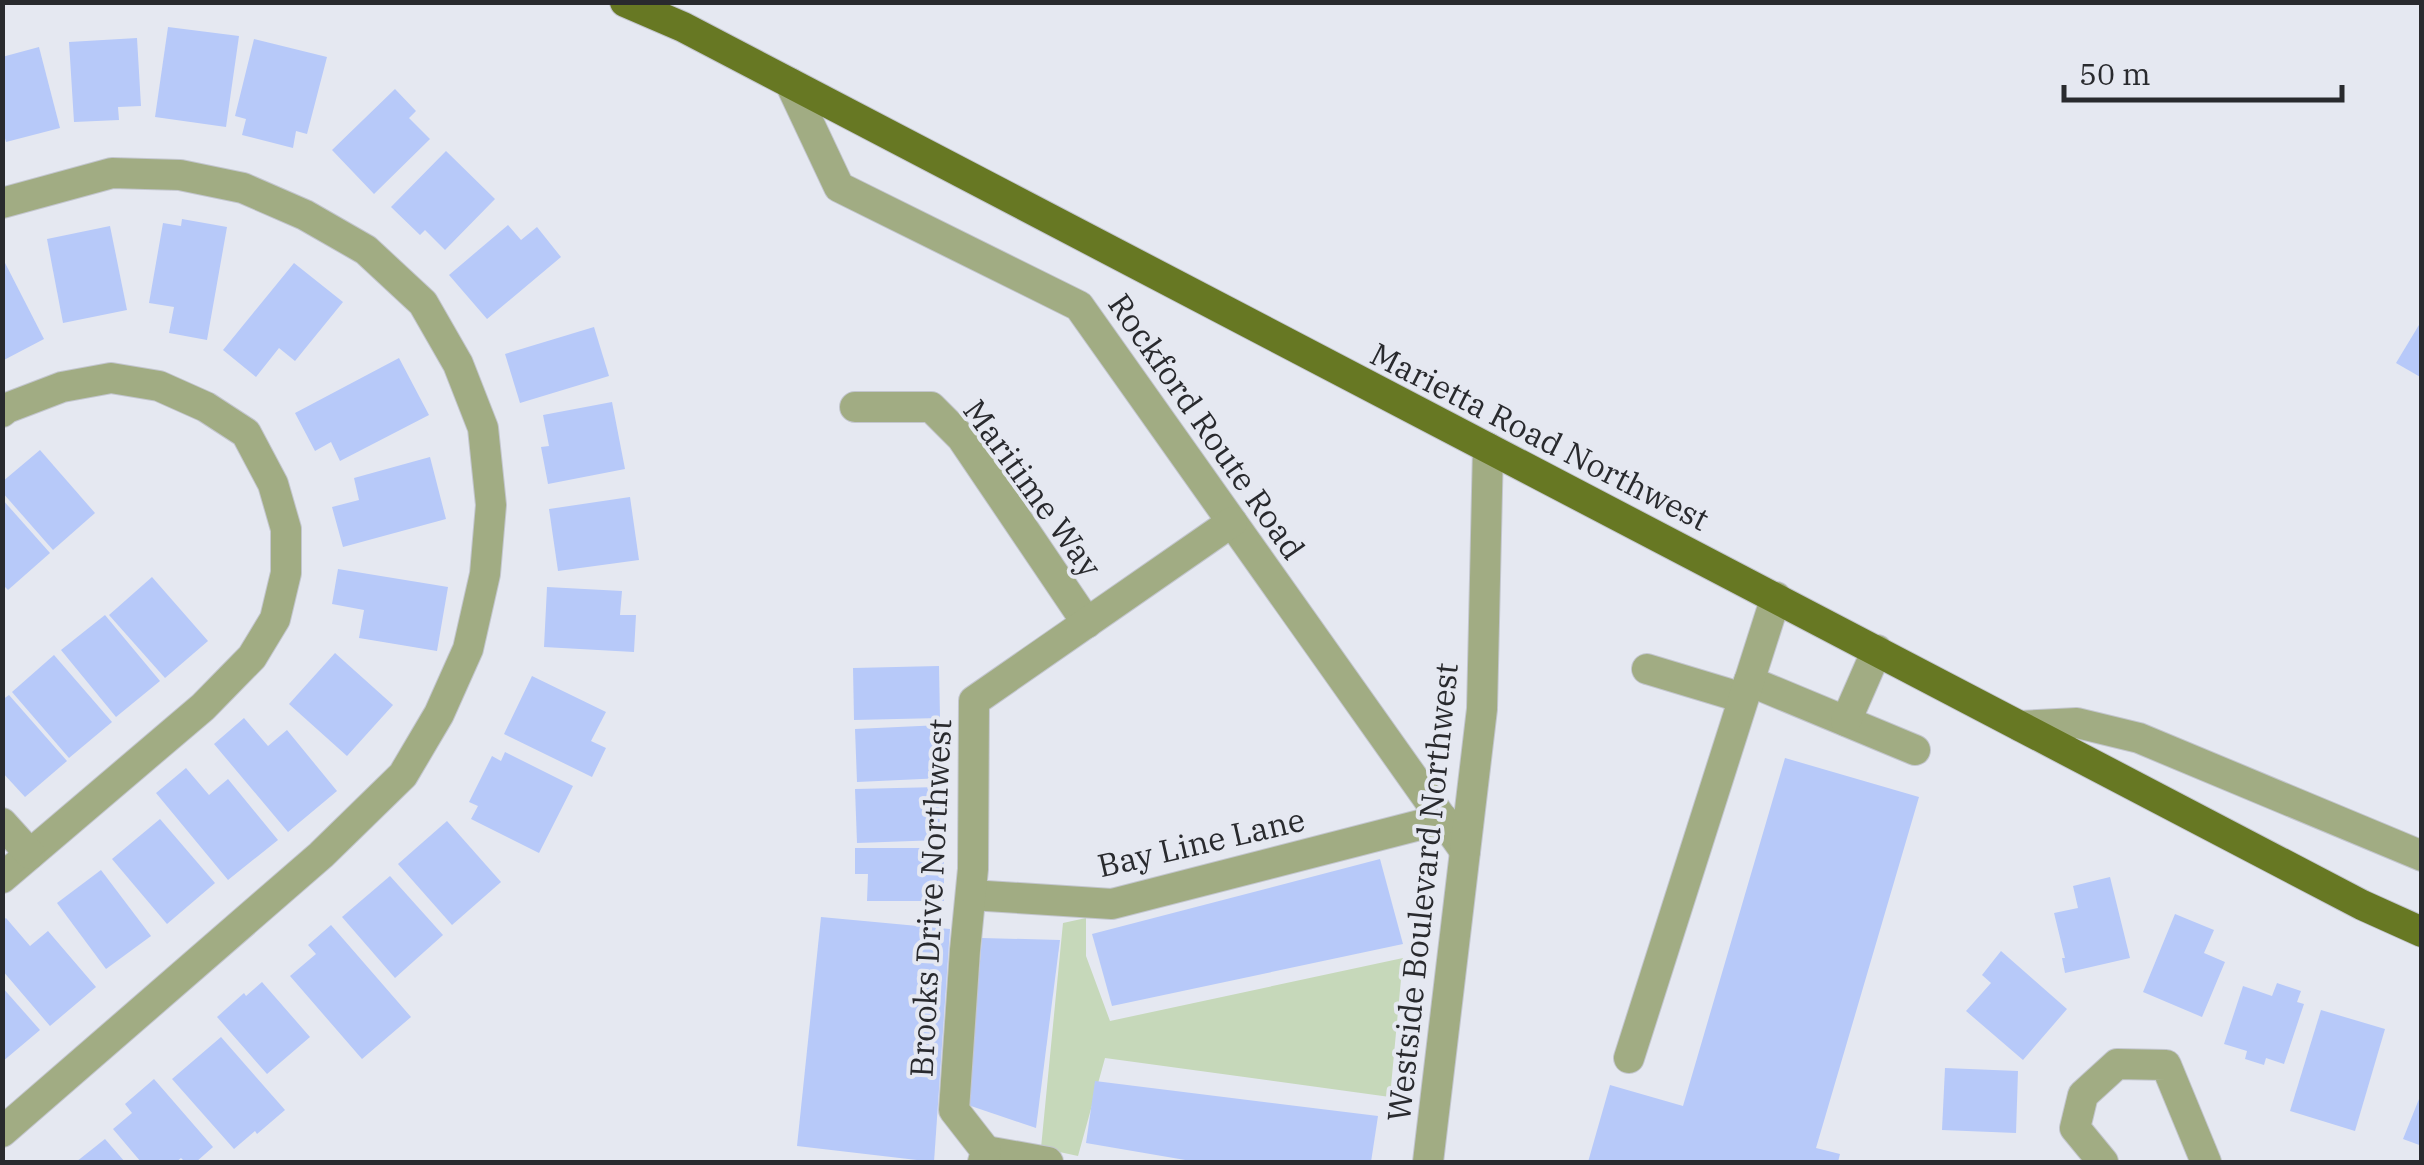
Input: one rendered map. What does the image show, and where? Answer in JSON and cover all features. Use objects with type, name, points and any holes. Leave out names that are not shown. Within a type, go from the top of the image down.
[{"type":"main road","name":"Marietta Road Northwest","points":[[625,2],[683,27],[2362,905],[2422,932]]},
{"type":"street","name":"Rockford Route Road","points":[[790,83],[839,188],[1080,306],[1465,851]]},
{"type":"street","points":[[2,203],[112,173],[180,175],[243,188],[305,215],[366,250],[424,303],[458,364],[483,428],[491,505],[485,574],[468,649],[439,714],[403,775],[321,855],[2,1132]]},
{"type":"street","points":[[2,412],[62,387],[111,378],[159,386],[206,407],[246,434],[274,484],[286,528],[286,573],[275,618],[252,657],[203,707],[2,878]]},
{"type":"street","name":"Maritime Way","points":[[855,407],[931,408],[962,438],[1087,622]]},
{"type":"street","name":"Westside Boulevard Northwest","points":[[1428,1162],[1482,710],[1488,448]]},
{"type":"street","name":"Brooks Drive Northwest","points":[[984,1157],[954,1110],[973,869],[974,701],[1232,522]]},
{"type":"street","points":[[1629,1058],[1776,596]]},
{"type":"street","points":[[1846,721],[1877,650]]},
{"type":"street","points":[[1647,670],[1746,690],[1846,721],[1915,750]]},
{"type":"street","points":[[2020,726],[2078,723],[2138,738],[2422,856]]},
{"type":"street","name":"Bay Line Lane","points":[[971,895],[1112,904],[1443,819]]},
{"type":"street","points":[[2,823],[30,854]]},
{"type":"street","points":[[2103,1162],[2075,1128],[2082,1095],[2117,1064],[2166,1065],[2206,1162]]},
{"type":"street","points":[[984,1157],[1048,1162]]},
{"type":"green space","points":[[1086,918],[1086,956],[1110,1021],[1403,958],[1390,1097],[1105,1058],[1078,1156],[1041,1148],[1063,923]]},
{"type":"building","points":[[168,27],[239,36],[226,127],[155,117]]},
{"type":"building","points":[[137,38],[141,106],[118,107],[119,120],[74,122],[69,42]]},
{"type":"building","points":[[254,39],[327,57],[307,134],[296,131],[293,148],[242,135],[246,119],[235,116]]},
{"type":"building","points":[[39,47],[60,128],[6,142],[2,127],[2,57]]},
{"type":"building","points":[[395,89],[416,111],[409,118],[430,139],[374,194],[332,150]]},
{"type":"building","points":[[446,151],[495,199],[445,250],[425,230],[420,235],[391,207]]},
{"type":"building","points":[[182,219],[227,227],[207,340],[169,333],[174,307],[149,303],[163,223],[181,226]]},
{"type":"building","points":[[508,225],[521,240],[537,227],[561,257],[487,319],[449,275]]},
{"type":"building","points":[[110,226],[127,310],[63,323],[47,239]]},
{"type":"building","points":[[2,257],[44,339],[2,361]]},
{"type":"building","points":[[294,263],[343,302],[295,361],[279,348],[256,377],[223,350]]},
{"type":"building","points":[[2422,320],[2422,378],[2396,363]]},
{"type":"building","points":[[594,327],[609,376],[520,403],[505,354]]},
{"type":"building","points":[[399,358],[429,415],[340,461],[331,442],[315,451],[295,413]]},
{"type":"building","points":[[612,402],[625,469],[548,484],[541,447],[549,446],[543,415]]},
{"type":"building","points":[[40,450],[95,513],[53,550],[2,492],[2,482]]},
{"type":"building","points":[[430,457],[446,519],[343,547],[332,507],[359,500],[354,478]]},
{"type":"building","points":[[630,497],[639,560],[558,571],[549,509]]},
{"type":"building","points":[[2,499],[50,553],[8,590],[2,584]]},
{"type":"building","points":[[338,569],[448,587],[437,651],[359,638],[364,610],[332,604]]},
{"type":"building","points":[[152,577],[208,641],[165,678],[109,615]]},
{"type":"building","points":[[547,587],[622,591],[620,615],[636,615],[634,652],[544,647]]},
{"type":"building","points":[[105,615],[160,681],[116,717],[61,650]]},
{"type":"building","points":[[335,653],[393,705],[347,756],[289,704]]},
{"type":"building","points":[[54,655],[112,722],[69,758],[12,692]]},
{"type":"building","points":[[939,666],[940,718],[854,720],[853,668]]},
{"type":"building","points":[[532,676],[606,712],[591,741],[606,748],[592,777],[504,734]]},
{"type":"building","points":[[9,695],[67,761],[25,797],[2,772],[2,700]]},
{"type":"building","points":[[244,718],[268,746],[287,730],[337,791],[288,832],[214,744]]},
{"type":"building","points":[[941,725],[943,778],[857,782],[855,729]]},
{"type":"building","points":[[505,752],[573,786],[539,853],[471,819],[478,806],[469,802],[492,756],[501,761]]},
{"type":"building","points":[[1785,758],[1919,797],[1816,1148],[1840,1154],[1838,1162],[1588,1162],[1610,1085],[1683,1106]]},
{"type":"building","points":[[186,768],[209,795],[228,779],[278,840],[228,880],[156,793]]},
{"type":"building","points":[[939,787],[940,840],[857,843],[855,789]]},
{"type":"building","points":[[160,819],[215,883],[167,924],[112,859]]},
{"type":"building","points":[[447,821],[501,882],[452,925],[398,864]]},
{"type":"building","points":[[855,848],[944,848],[944,901],[867,901],[868,874],[855,874]]},
{"type":"building","points":[[1380,859],[1403,944],[1112,1006],[1092,934]]},
{"type":"building","points":[[101,870],[151,936],[106,969],[57,903]]},
{"type":"building","points":[[390,876],[443,935],[395,978],[342,917]]},
{"type":"building","points":[[2110,877],[2130,958],[2065,973],[2054,913],[2078,908],[2073,886]]},
{"type":"building","points":[[2175,914],[2214,930],[2204,953],[2225,962],[2202,1017],[2143,992]]},
{"type":"building","points":[[821,917],[950,929],[934,1162],[797,1146]]},
{"type":"building","points":[[6,918],[30,946],[48,931],[96,987],[50,1026],[2,970],[2,921]]},
{"type":"building","points":[[331,925],[411,1017],[362,1059],[290,976],[316,954],[308,945]]},
{"type":"building","points":[[982,938],[1060,940],[1036,1128],[968,1105]]},
{"type":"building","points":[[2001,951],[2067,1009],[2023,1060],[1966,1011],[1991,983],[1982,975]]},
{"type":"building","points":[[262,982],[310,1037],[267,1074],[217,1017]]},
{"type":"building","points":[[2277,983],[2301,991],[2297,1002],[2304,1004],[2284,1064],[2266,1058],[2264,1065],[2245,1059],[2247,1051],[2224,1044],[2243,986],[2272,996]]},
{"type":"building","points":[[2,987],[40,1030],[2,1062]]},
{"type":"building","points":[[2321,1010],[2385,1029],[2355,1131],[2290,1111]]},
{"type":"building","points":[[221,1037],[285,1110],[234,1149],[172,1079]]},
{"type":"building","points":[[1945,1068],[2018,1071],[2016,1133],[1942,1130]]},
{"type":"building","points":[[154,1079],[213,1147],[196,1162],[181,1158],[176,1162],[141,1162],[113,1129],[132,1113],[125,1104]]},
{"type":"building","points":[[1095,1081],[1378,1116],[1371,1162],[1197,1162],[1086,1143]]},
{"type":"building","points":[[2422,1094],[2422,1146],[2403,1139]]},
{"type":"building","points":[[105,1139],[125,1162],[76,1162]]}]
